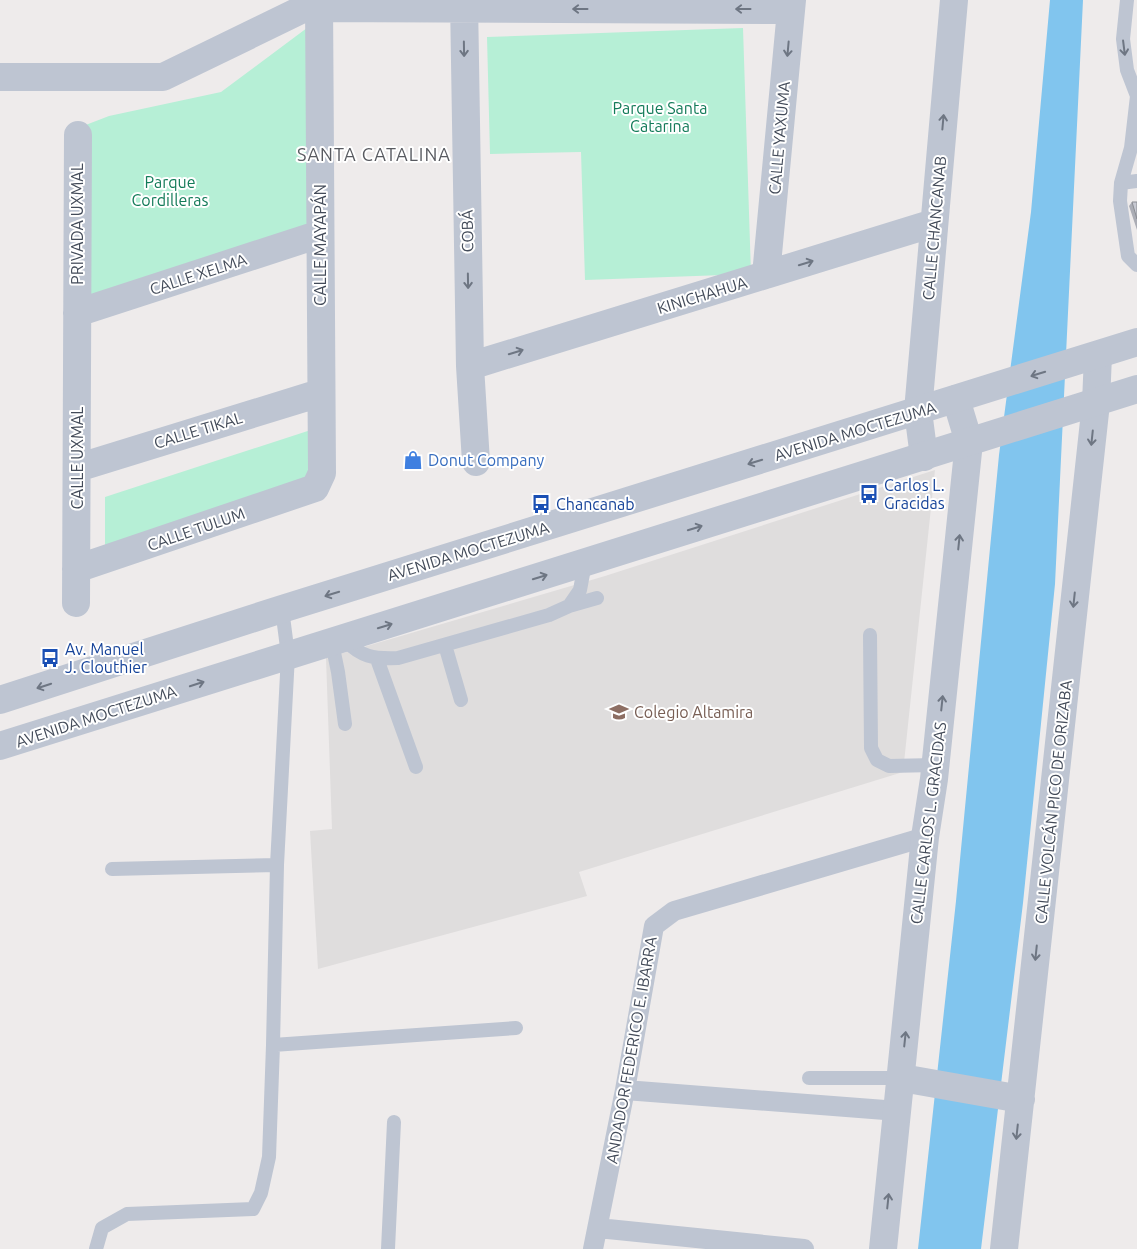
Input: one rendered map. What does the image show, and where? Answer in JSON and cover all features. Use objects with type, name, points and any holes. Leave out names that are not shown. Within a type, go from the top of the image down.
[{"type":"street","name":"CALLE CHANCANAB","points":[[924,457],[918,411],[954,0]]},
{"type":"street","points":[[0,77],[163,77],[305,8],[319,4],[792,5]]},
{"type":"street","name":"CALLE MAYAPÁN","points":[[315,488],[322,473],[319,4]]},
{"type":"street","name":"COBÁ","points":[[463,4],[470,366],[476,462]]},
{"type":"street","name":"CALLE YAXUMA","points":[[766,275],[792,5]]},
{"type":"street","name":"PRIVADA UXMAL","points":[[77,313],[78,135]]},
{"type":"street","name":"KINICHAHUA","points":[[470,366],[934,223]]},
{"type":"street","name":"CALLE XELMA","points":[[77,313],[320,234]]},
{"type":"street","name":"CALLE UXMAL","points":[[76,603],[77,313]]},
{"type":"street","name":"AVENIDA MOCTEZUMA","points":[[0,700],[1137,342]]},
{"type":"street","name":"CALLE VOLCÁN PICO DE ORIZABA","points":[[1004,1249],[1013,1098],[1096,403],[1090,357]]},
{"type":"street","name":"AVENIDA MOCTEZUMA","points":[[0,746],[1137,389]]},
{"type":"street","name":"CALLE TIKAL","points":[[76,468],[320,393]]},
{"type":"street","name":"CALLE CARLOS L. GRACIDAS","points":[[883,1249],[898,1111],[914,1080],[925,837],[935,765],[970,442],[956,399]]},
{"type":"street","name":"CALLE TULUM","points":[[76,569],[315,488]]},
{"type":"street","name":"ANDADOR FEDERICO E. IBARRA","points":[[593,1249],[625,1090],[654,926],[674,911],[925,837]]},
{"type":"street","points":[[914,1080],[1013,1098]]},
{"type":"street","points":[[625,1090],[898,1111]]},
{"type":"street","points":[[598,1228],[804,1249]]},
{"type":"lane","points":[[1127,0],[1123,39],[1126,70],[1137,96],[1131,148],[1121,183],[1120,200],[1128,256],[1137,265]]},
{"type":"lane","points":[[1121,183],[1137,181]]},
{"type":"lane","points":[[569,606],[580,590],[585,563]]},
{"type":"lane","points":[[337,641],[356,652],[377,659],[398,658],[550,615],[569,606],[597,598]]},
{"type":"lane","points":[[96,1249],[102,1228],[127,1214],[253,1209],[261,1193],[269,1157],[274,1045],[277,865],[288,655],[282,610]]},
{"type":"lane","points":[[870,635],[871,748],[877,760],[889,766],[935,765]]},
{"type":"lane","points":[[337,641],[338,672],[345,724]]},
{"type":"lane","points":[[445,645],[461,700]]},
{"type":"lane","points":[[377,659],[416,767]]},
{"type":"lane","points":[[112,869],[277,865]]},
{"type":"lane","points":[[274,1045],[516,1028]]},
{"type":"lane","points":[[809,1078],[914,1080]]},
{"type":"lane","points":[[388,1249],[394,1122]]},
{"type":"shaded area","name":"Colegio Altamira","points":[[935,470],[903,772],[579,872],[587,896],[318,969],[310,831],[332,829],[326,658],[605,576]]},
{"type":"green space","name":"Parque Cordilleras","points":[[319,19],[320,234],[77,313],[83,126],[109,116],[221,92]]},
{"type":"green space","name":"Parque Santa Catarina","points":[[743,28],[751,274],[585,280],[581,152],[490,154],[487,37]]},
{"type":"green space","points":[[320,427],[315,488],[105,560],[105,497]]},
{"type":"water","points":[[1050,0],[1083,0],[1055,584],[1023,903],[981,1249],[918,1249],[956,901],[999,455],[1031,212]]},
{"type":"building","points":[[1132,202],[1137,202],[1137,219]]},
{"type":"place","name":"Donut Company","points":[[413,460]]},
{"type":"place","name":"Carlos L. Gracidas","points":[[869,494]]},
{"type":"place","name":"Chancanab","points":[[541,504]]},
{"type":"place","name":"Av. Manuel J. Clouthier","points":[[50,658]]},
{"type":"place","name":"Colegio Altamira","points":[[619,712]]},
{"type":"district","name":"SANTA CATALINA","points":[[374,155]]}]
